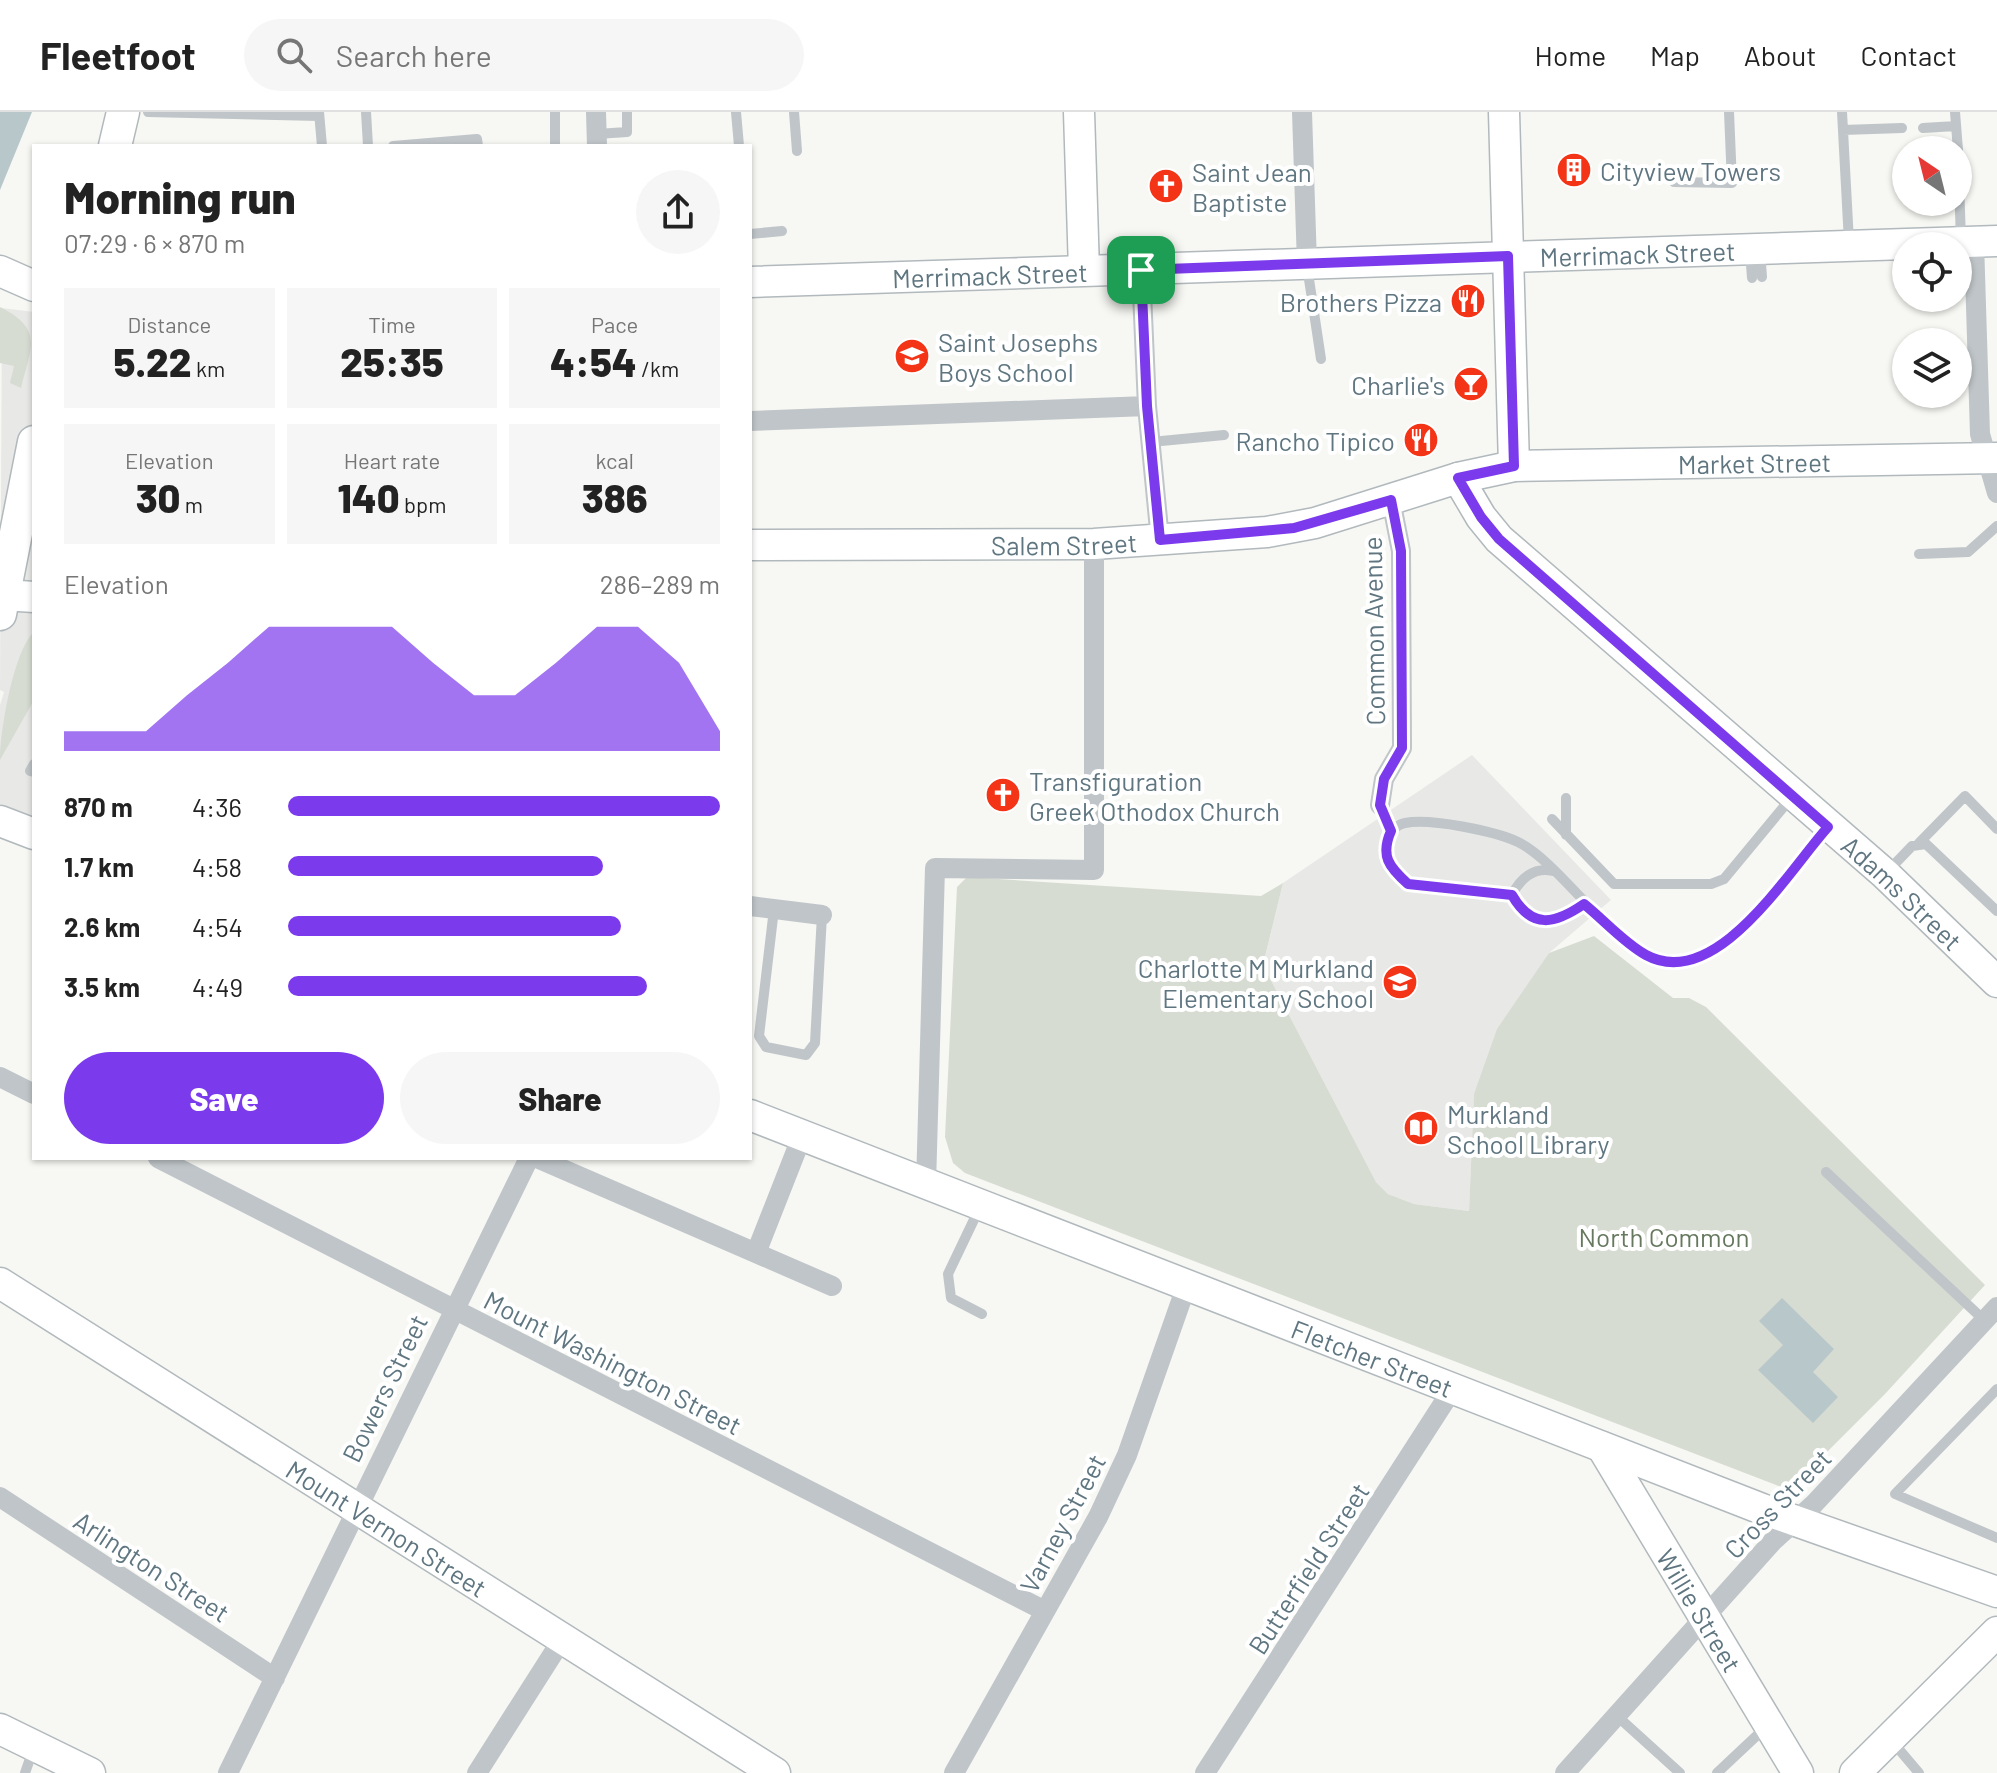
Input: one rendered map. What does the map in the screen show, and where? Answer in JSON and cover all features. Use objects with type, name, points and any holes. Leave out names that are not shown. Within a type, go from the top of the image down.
[{"type":"main road","points":[[115,144],[123,112]]},
{"type":"main road","points":[[1079,112],[1084,270]]},
{"type":"main road","points":[[1504,112],[1514,466]]},
{"type":"main road","name":"Merrimack Street","points":[[752,282],[1508,256],[1756,263],[1849,246],[1982,242]]},
{"type":"main road","points":[[13,602],[32,457]]},
{"type":"main road","name":"Market Street","points":[[1514,466],[1991,459]]},
{"type":"main road","name":"Salem Street","points":[[752,545],[1094,544],[1294,528],[1458,478],[1514,466]]},
{"type":"main road","name":"Adams Street","points":[[1458,478],[1481,517],[1499,539],[1885,874],[1997,982]]},
{"type":"main road","points":[[0,821],[32,833]]},
{"type":"main road","name":"Fletcher Street","points":[[752,1116],[1452,1390],[1795,1521],[1997,1592]]},
{"type":"main road","name":"Mount Vernon Street","points":[[0,1283],[775,1773]]},
{"type":"main road","name":"Willie Street","points":[[1602,1447],[1798,1773]]},
{"type":"main road","points":[[1855,1773],[1997,1632]]},
{"type":"main road","points":[[0,1729],[30,1759],[88,1773]]},
{"type":"street","points":[[596,112],[597,140]]},
{"type":"street","points":[[1302,112],[1307,264]]},
{"type":"street","points":[[1982,242],[1980,434],[1991,459],[1997,493]]},
{"type":"street","points":[[1141,270],[1147,406],[1160,540]]},
{"type":"street","points":[[752,421],[1147,406]]},
{"type":"street","name":"Common Avenue","points":[[1380,805],[1384,779],[1402,748],[1401,551],[1391,500]]},
{"type":"street","points":[[926,1185],[935,868],[1094,870],[1094,544]]},
{"type":"street","points":[[752,906],[822,915]]},
{"type":"street","points":[[0,1077],[32,1093]]},
{"type":"street","points":[[756,1253],[802,1136]]},
{"type":"street","name":"Mount Washington Street","points":[[162,1160],[1045,1611]]},
{"type":"street","name":"Bowers Street","points":[[228,1773],[355,1507],[528,1160]]},
{"type":"street","points":[[542,1160],[832,1286]]},
{"type":"street","name":"Varney Street","points":[[954,1773],[1098,1517],[1127,1455],[1187,1284]]},
{"type":"street","name":"Cross Street","points":[[1565,1773],[1795,1521],[1991,1314]]},
{"type":"street","name":"Butterfield Street","points":[[1205,1773],[1452,1390]]},
{"type":"street","name":"Arlington Street","points":[[0,1497],[275,1678]]},
{"type":"street","points":[[477,1773],[563,1638]]},
{"type":"lane","points":[[148,112],[319,114],[322,144]]},
{"type":"lane","points":[[366,112],[368,144]]},
{"type":"lane","points":[[555,112],[555,144]]},
{"type":"lane","points":[[597,140],[627,132],[627,112]]},
{"type":"lane","points":[[736,112],[739,144]]},
{"type":"lane","points":[[794,112],[797,151]]},
{"type":"lane","points":[[1674,182],[1732,183],[1729,112]]},
{"type":"lane","points":[[1842,112],[1849,246]]},
{"type":"lane","points":[[1955,112],[1957,136]]},
{"type":"lane","points":[[1923,128],[1956,126]]},
{"type":"lane","points":[[1843,130],[1902,128]]},
{"type":"lane","points":[[417,144],[477,139],[478,144]]},
{"type":"lane","points":[[1972,204],[1982,242]]},
{"type":"lane","points":[[752,234],[782,231]]},
{"type":"lane","points":[[1307,264],[1321,359]]},
{"type":"lane","points":[[1151,442],[1224,435]]},
{"type":"lane","points":[[1919,554],[1968,552],[1997,526]]},
{"type":"lane","points":[[1552,819],[1614,884],[1716,884],[1724,879],[1793,796]]},
{"type":"lane","points":[[1885,874],[1965,796],[1997,829]]},
{"type":"lane","points":[[1566,798],[1566,835]]},
{"type":"lane","points":[[1380,805],[1391,831]]},
{"type":"lane","points":[[1512,895],[1408,884],[1386,861],[1384,846],[1391,831],[1401,823],[1426,822],[1519,842],[1554,872],[1584,904],[1647,956],[1678,962],[1709,955],[1734,937],[1828,827]]},
{"type":"lane","points":[[1919,843],[1926,844],[1997,911]]},
{"type":"lane","points":[[1512,895],[1518,884],[1531,873],[1544,869],[1554,872]]},
{"type":"lane","points":[[1512,895],[1521,911],[1552,921],[1584,904]]},
{"type":"lane","points":[[774,909],[759,1036],[766,1047],[806,1055],[815,1043],[822,915]]},
{"type":"lane","points":[[1826,1172],[1991,1314]]},
{"type":"lane","points":[[981,1206],[948,1274],[951,1298],[982,1314]]},
{"type":"lane","points":[[1997,1389],[1895,1494],[1997,1538]]},
{"type":"lane","points":[[1617,1716],[1680,1773]]},
{"type":"lane","points":[[1717,1773],[1769,1725]]},
{"type":"lane","points":[[1890,1739],[1919,1773]]},
{"type":"shaded area","points":[[0,112],[32,112],[0,190]]},
{"type":"shaded area","points":[[2,308],[32,312],[32,815],[0,804],[0,705],[4,692],[0,690]]},
{"type":"shaded area","name":"Charlotte M Murkland Elementary School","points":[[1472,755],[1611,900],[1549,953],[1474,1094],[1469,1211],[1414,1204],[1388,1194],[1376,1182],[1263,965],[1283,883]]},
{"type":"shaded area","points":[[1782,1298],[1834,1349],[1813,1372],[1838,1397],[1813,1423],[1758,1370],[1783,1345],[1759,1321]]},
{"type":"green space","points":[[0,307],[14,315],[29,331],[30,350],[21,388],[10,383],[14,366],[0,363]]},
{"type":"green space","points":[[32,634],[32,704],[0,760],[5,713],[25,644]]},
{"type":"green space","name":"North Common","points":[[967,877],[1261,896],[1283,883],[1263,965],[1376,1182],[1388,1194],[1414,1204],[1469,1211],[1474,1094],[1497,1029],[1549,953],[1594,936],[1673,998],[1689,998],[1706,1007],[1985,1285],[1885,1394],[1789,1490],[965,1173],[953,1163],[945,1137],[957,887]]},
{"type":"place","name":"Cityview Towers","points":[[1574,170]]},
{"type":"place","name":"Saint Jean Baptiste","points":[[1166,186]]},
{"type":"place","name":"Brothers Pizza","points":[[1468,301]]},
{"type":"place","name":"Saint Josephs Boys School","points":[[912,356]]},
{"type":"place","name":"Charlie's","points":[[1471,384]]},
{"type":"place","name":"Rancho Tipico","points":[[1421,440]]},
{"type":"place","name":"Transfiguration Greek Othodox Church","points":[[1003,795]]},
{"type":"place","name":"Charlotte M Murkland Elementary School","points":[[1400,982]]},
{"type":"place","name":"Murkland School Library","points":[[1421,1128]]},
{"type":"route","points":[[1508,256],[1514,466],[1458,478],[1481,517],[1499,539],[1828,827],[1734,937],[1709,955],[1678,962],[1647,956],[1584,904],[1552,921],[1521,911],[1512,895],[1408,884],[1394,871],[1386,861],[1384,846],[1391,831],[1380,805],[1384,779],[1402,748],[1401,551],[1391,500],[1294,528],[1160,540],[1147,406],[1141,270],[1508,256]]}]
